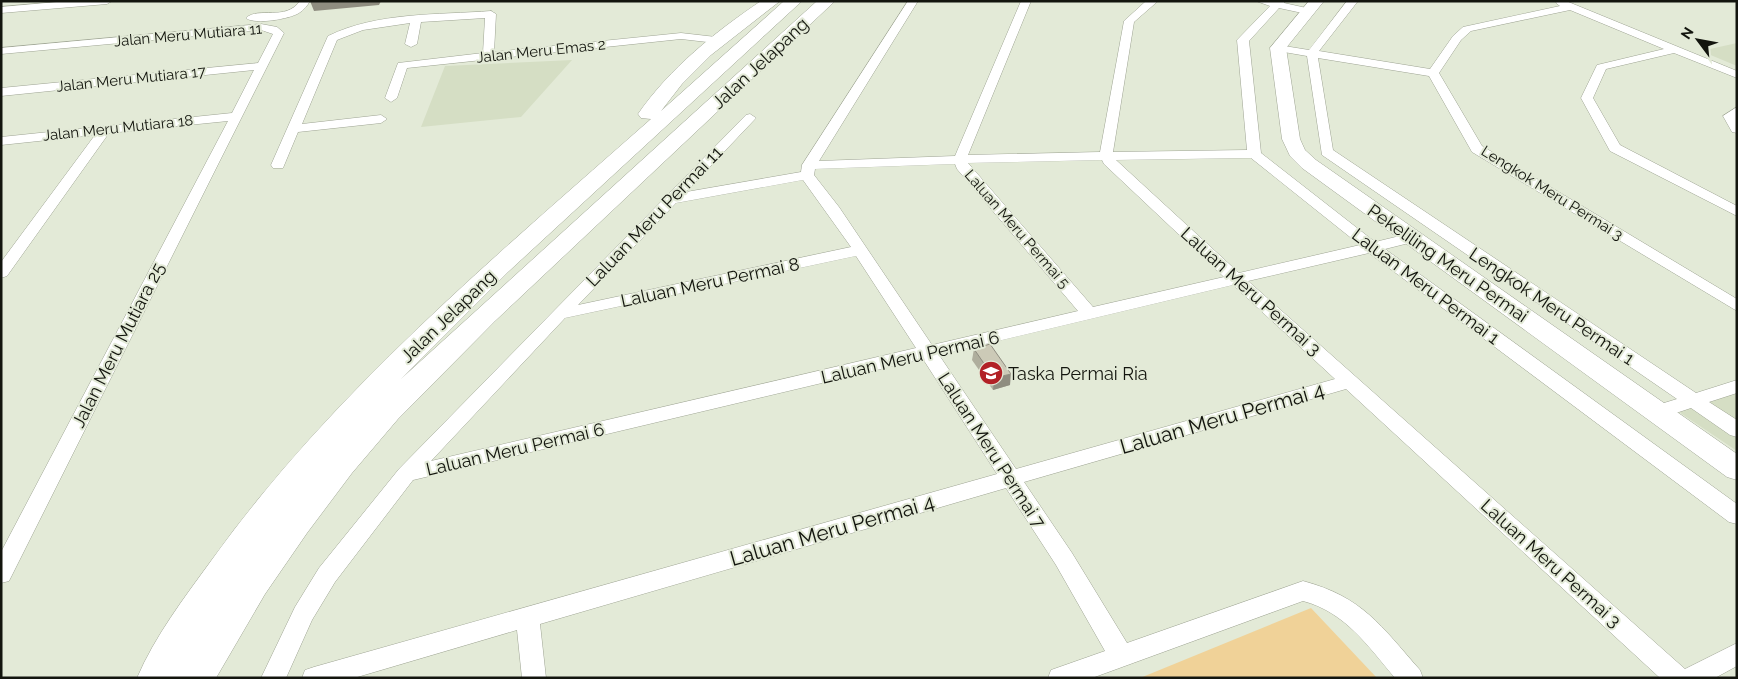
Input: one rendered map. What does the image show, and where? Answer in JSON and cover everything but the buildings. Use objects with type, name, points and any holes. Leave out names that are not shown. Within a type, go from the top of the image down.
[{"type":"main road","points":[[607,169],[659,100],[716,40],[772,1]]},
{"type":"main road","name":"Jalan Jelapang","points":[[156,678],[207,592],[268,511],[335,430],[447,315],[794,1]]},
{"type":"main road","name":"Jalan Jelapang","points":[[195,678],[243,596],[296,522],[358,444],[409,387],[478,321],[827,1]]},
{"type":"street","points":[[1,10],[107,1]]},
{"type":"street","points":[[808,170],[913,1]]},
{"type":"street","name":"Laluan Meru Permai 5","points":[[1026,1],[960,159],[962,166],[1090,314]]},
{"type":"street","points":[[1106,155],[1129,21],[1153,1]]},
{"type":"street","points":[[1312,53],[1353,1]]},
{"type":"street","points":[[1556,1],[1737,76]]},
{"type":"street","points":[[672,199],[808,170],[960,159],[1106,155],[1254,154],[1242,40],[1273,2],[1312,6]]},
{"type":"street","points":[[1,40],[278,16],[303,5]]},
{"type":"street","points":[[1278,48],[1312,6]]},
{"type":"street","points":[[1278,48],[1433,73],[1457,38],[1467,29],[1571,7]]},
{"type":"street","points":[[278,165],[332,38],[356,28],[491,14],[488,56]]},
{"type":"street","points":[[411,44],[416,21]]},
{"type":"street","name":"Jalan Meru Mutiara 11","points":[[1,51],[261,27],[273,28],[279,33],[236,116]]},
{"type":"street","name":"Jalan Meru Emas 2","points":[[391,98],[402,65],[681,36],[716,40]]},
{"type":"street","name":"Pekeliling Meru Permai","points":[[1278,48],[1291,139],[1297,152],[1309,164],[1737,469]]},
{"type":"street","points":[[1674,50],[1601,67],[1587,98],[1615,148],[1737,212]]},
{"type":"street","name":"Lengkok Meru Permai 1","points":[[1312,53],[1327,152],[1693,401]]},
{"type":"street","name":"Jalan Meru Mutiara 17","points":[[1,92],[262,66]]},
{"type":"street","name":"Lengkok Meru Permai 3","points":[[1433,73],[1477,149],[1737,306]]},
{"type":"street","points":[[1737,111],[1729,116],[1737,129]]},
{"type":"street","name":"Jalan Meru Mutiara 18","points":[[1,141],[236,116]]},
{"type":"street","name":"Jalan Meru Mutiara 25","points":[[1,574],[236,116]]},
{"type":"street","name":"Laluan Meru Permai 11","points":[[273,678],[303,614],[327,575],[406,474],[750,118]]},
{"type":"street","points":[[294,129],[382,119]]},
{"type":"street","points":[[1,273],[104,130]]},
{"type":"street","name":"Laluan Meru Permai 1","points":[[1254,154],[1373,248],[1737,516]]},
{"type":"street","name":"Laluan Meru Permai 3","points":[[1106,155],[1237,280],[1678,678]]},
{"type":"street","name":"Laluan Meru Permai 7","points":[[808,170],[1064,559],[1121,655]]},
{"type":"street","name":"Laluan Meru Permai 6","points":[[406,474],[1412,238]]},
{"type":"street","name":"Laluan Meru Permai 8","points":[[559,314],[861,250]]},
{"type":"street","name":"Laluan Meru Permai 4","points":[[314,678],[1350,381]]},
{"type":"street","points":[[1658,412],[1737,386]]},
{"type":"street","points":[[1693,401],[1737,430]]},
{"type":"street","points":[[1060,678],[1303,591],[1330,598],[1347,608],[1411,678]]},
{"type":"street","points":[[527,617],[534,678]]},
{"type":"street","points":[[1692,678],[1737,654]]},
{"type":"shaded area","points":[[1737,43],[1737,66],[1701,51]]},
{"type":"shaded area","points":[[572,60],[521,117],[421,127],[445,66]]},
{"type":"shaded area","points":[[1737,388],[1737,451],[1676,410]]},
{"type":"shaded area","points":[[1311,608],[1377,678],[1140,678]]},
{"type":"place","name":"Taska Permai Ria","points":[[991,373]]}]
